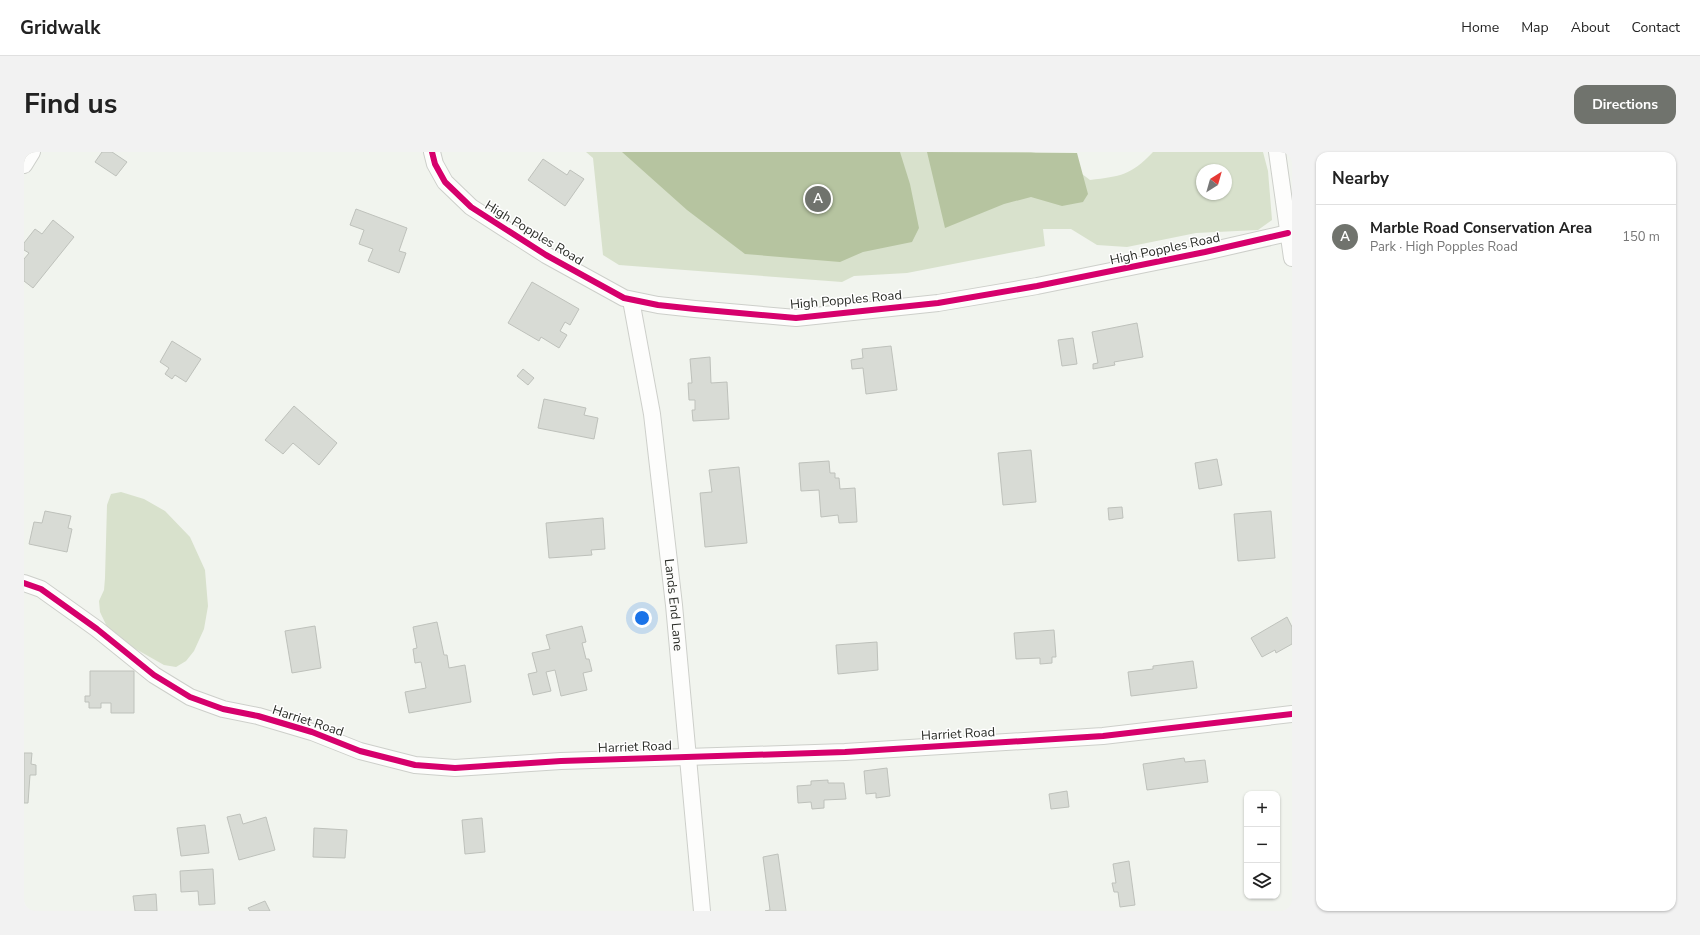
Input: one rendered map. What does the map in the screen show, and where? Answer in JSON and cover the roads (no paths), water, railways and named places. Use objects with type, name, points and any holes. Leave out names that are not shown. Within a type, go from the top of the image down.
[{"type":"street","points":[[24,165],[32,152]]},
{"type":"street","name":"High Popples Road","points":[[432,152],[435,164],[445,182],[471,207],[546,255],[624,298],[688,308],[796,318],[938,303],[1037,286],[1206,252],[1288,233]]},
{"type":"street","points":[[1277,152],[1292,258]]},
{"type":"street","name":"Lands End Lane","points":[[632,300],[652,414],[674,605],[702,911]]},
{"type":"street","name":"Harriet Road","points":[[24,583],[41,589],[47,593],[97,629],[154,676],[190,697],[223,709],[258,716],[312,732],[360,751],[415,765],[455,768],[508,763],[845,752],[1103,736],[1292,714]]},
{"type":"place","name":"Marble Road Conservation Area","points":[[818,199]]}]
